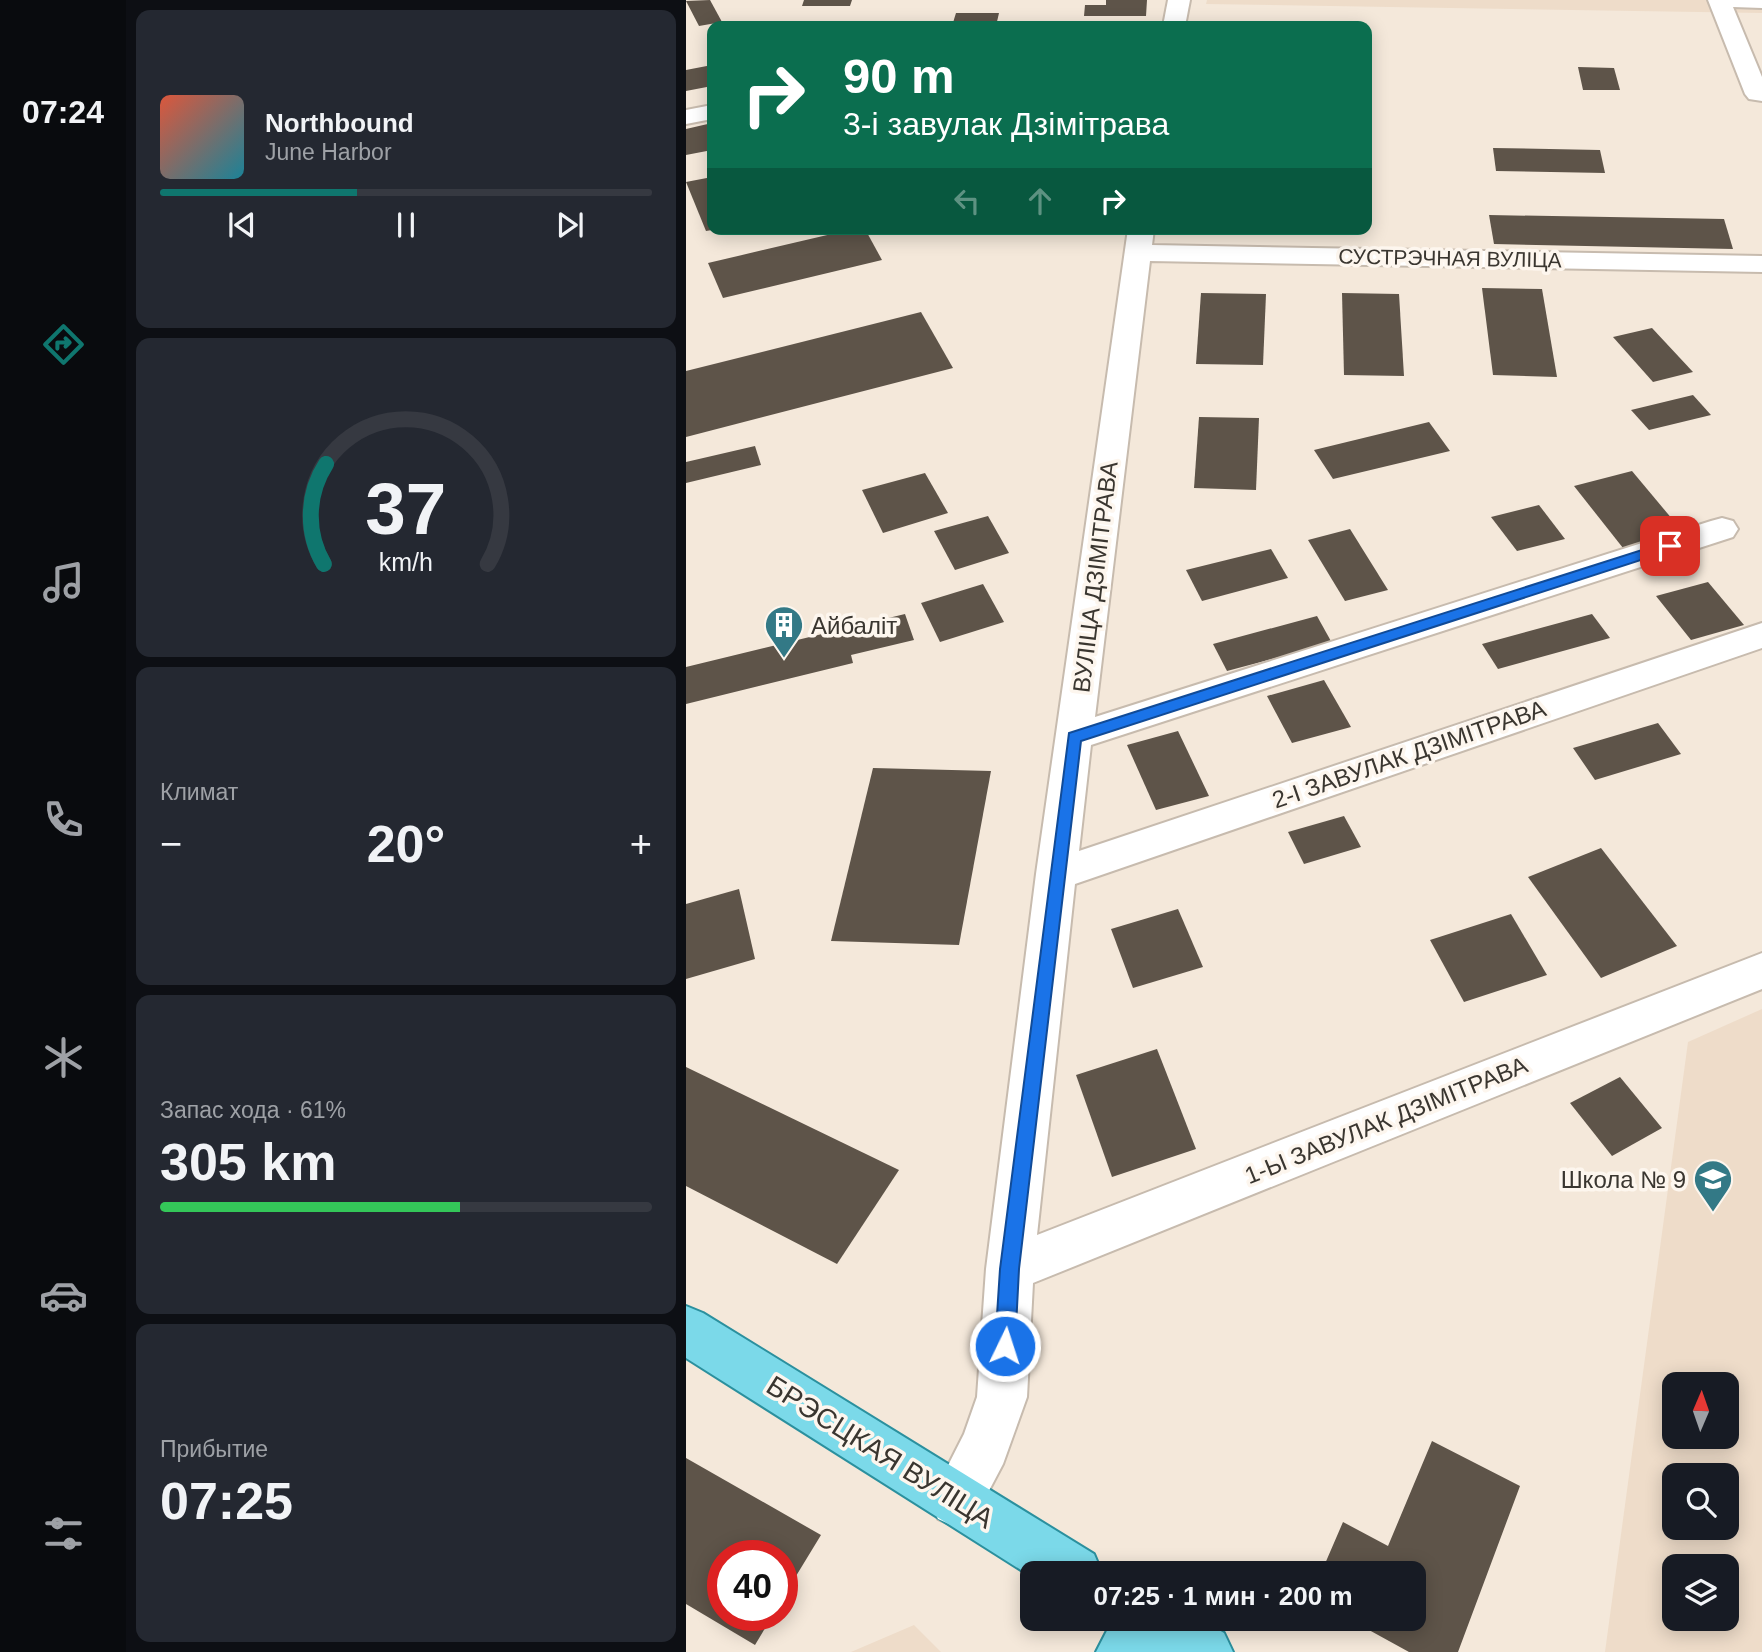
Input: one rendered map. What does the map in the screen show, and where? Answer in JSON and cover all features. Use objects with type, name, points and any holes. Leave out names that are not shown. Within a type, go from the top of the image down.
[{"type":"main road","name":"БРЭСЦКАЯ ВУЛІЦА","points":[[686,1329],[1055,1561]]},
{"type":"main road","points":[[1124,1652],[1139,1631]]},
{"type":"main road","points":[[1168,1631],[1205,1652]]},
{"type":"street","points":[[1719,0],[1757,94],[1762,94]]},
{"type":"street","points":[[1728,0],[1762,1]]},
{"type":"street","points":[[686,117],[707,113]]},
{"type":"street","name":"СУСТРЭЧНАЯ ВУЛІЦА","points":[[1140,241],[1762,264]]},
{"type":"street","name":"ВУЛІЦА ДЗІМІТРАВА","points":[[956,1501],[985,1446],[1002,1398],[1010,1269],[1056,874],[1140,241]]},
{"type":"street","points":[[1074,737],[1722,529]]},
{"type":"street","name":"2-І ЗАВУЛАК ДЗІМІТРАВА","points":[[1056,874],[1762,635]]},
{"type":"street","name":"1-Ы ЗАВУЛАК ДЗІМІТРАВА","points":[[1010,1269],[1762,971]]},
{"type":"shaded area","points":[[1207,0],[1762,0],[1762,13],[1206,4]]},
{"type":"shaded area","name":"Школа № 9","points":[[1762,1009],[1762,1652],[1605,1652],[1688,1042]]},
{"type":"shaded area","points":[[914,1625],[941,1652],[851,1652]]},
{"type":"building","points":[[710,0],[721,21],[707,21],[707,25],[699,26],[686,1]]},
{"type":"building","points":[[804,0],[852,0],[850,6],[802,6]]},
{"type":"building","points":[[1106,0],[1147,0],[1146,16],[1084,16],[1085,5],[1106,5]]},
{"type":"building","points":[[956,13],[999,13],[997,21],[954,21]]},
{"type":"building","points":[[707,66],[707,87],[686,91],[686,70]]},
{"type":"building","points":[[1578,67],[1614,68],[1620,90],[1583,90]]},
{"type":"building","points":[[707,124],[707,151],[686,155],[686,129]]},
{"type":"building","points":[[1493,148],[1600,150],[1605,173],[1496,171]]},
{"type":"building","points":[[707,178],[707,231],[706,231],[686,182]]},
{"type":"building","points":[[1489,215],[1724,219],[1733,249],[1494,244]]},
{"type":"building","points":[[827,235],[868,235],[882,260],[723,298],[708,263]]},
{"type":"building","points":[[1482,288],[1542,289],[1557,377],[1493,375]]},
{"type":"building","points":[[1201,293],[1266,294],[1263,365],[1196,364]]},
{"type":"building","points":[[1342,293],[1399,294],[1404,376],[1344,375]]},
{"type":"building","points":[[921,312],[953,368],[686,437],[686,371]]},
{"type":"building","points":[[1652,328],[1693,372],[1653,382],[1613,337]]},
{"type":"building","points":[[1693,395],[1711,415],[1649,430],[1631,410]]},
{"type":"building","points":[[1199,417],[1259,418],[1256,490],[1194,488]]},
{"type":"building","points":[[1429,422],[1450,451],[1333,479],[1314,450]]},
{"type":"building","points":[[755,446],[761,465],[686,483],[686,462]]},
{"type":"building","points":[[1632,471],[1683,532],[1623,548],[1574,486]]},
{"type":"building","points":[[925,473],[948,513],[883,533],[862,490]]},
{"type":"building","points":[[1539,505],[1565,539],[1517,551],[1491,517]]},
{"type":"building","points":[[988,516],[1009,553],[955,570],[934,531]]},
{"type":"building","points":[[1350,529],[1388,590],[1345,601],[1308,540]]},
{"type":"building","points":[[1271,549],[1288,578],[1202,601],[1186,570]]},
{"type":"building","points":[[1708,582],[1744,625],[1691,640],[1656,596]]},
{"type":"building","points":[[983,584],[1004,622],[940,642],[921,603]]},
{"type":"building","name":"Айбаліт","points":[[905,614],[914,640],[851,655],[853,663],[686,704],[686,667]]},
{"type":"building","points":[[1592,614],[1610,638],[1498,669],[1482,644]]},
{"type":"building","points":[[1317,616],[1332,643],[1227,671],[1213,644]]},
{"type":"building","points":[[1324,680],[1351,727],[1292,743],[1267,696]]},
{"type":"building","points":[[1658,723],[1681,754],[1595,780],[1573,748]]},
{"type":"building","points":[[1178,731],[1209,796],[1156,810],[1127,745]]},
{"type":"building","points":[[873,768],[991,771],[959,945],[831,941]]},
{"type":"building","points":[[1344,816],[1361,847],[1304,864],[1288,832]]},
{"type":"building","points":[[1601,848],[1677,946],[1601,978],[1528,877]]},
{"type":"building","points":[[739,889],[755,959],[686,979],[686,904]]},
{"type":"building","points":[[1178,909],[1203,967],[1133,988],[1111,929]]},
{"type":"building","points":[[1511,914],[1547,975],[1464,1002],[1430,940]]},
{"type":"building","points":[[1157,1049],[1196,1149],[1112,1177],[1076,1075]]},
{"type":"building","points":[[686,1067],[899,1170],[837,1264],[686,1186]]},
{"type":"building","points":[[1620,1077],[1662,1128],[1612,1156],[1570,1103]]},
{"type":"building","points":[[1432,1441],[1520,1486],[1458,1652],[1409,1652],[1371,1631],[1426,1631],[1426,1561],[1326,1561],[1343,1522],[1388,1546]]},
{"type":"building","points":[[686,1458],[821,1535],[798,1573],[798,1540],[707,1540],[707,1616],[686,1604]]},
{"type":"building","points":[[731,1631],[763,1631],[755,1645]]},
{"type":"place","name":"Айбаліт","points":[[784,659]]},
{"type":"place","name":"Школа № 9","points":[[1713,1213]]},
{"type":"route","points":[[1005,1346],[1010,1269],[1074,737],[1670,546]]}]
